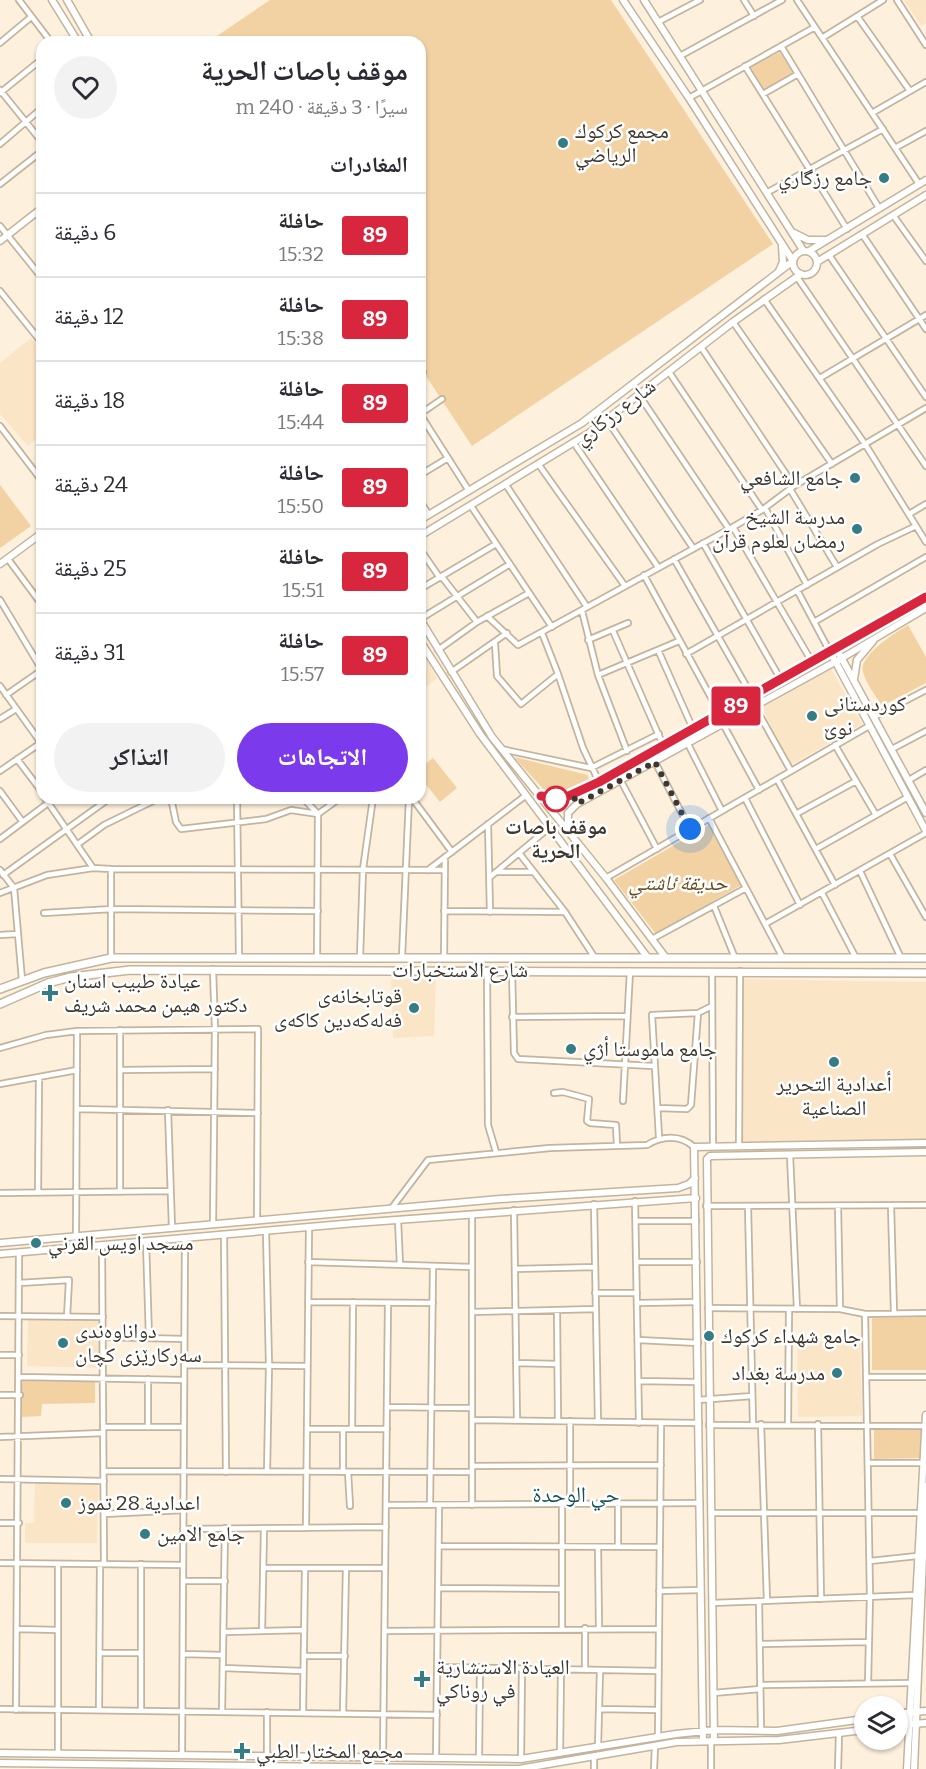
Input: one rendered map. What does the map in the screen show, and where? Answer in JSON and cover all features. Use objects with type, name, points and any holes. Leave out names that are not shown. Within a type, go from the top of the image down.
[{"type":"main road","points":[[530,957],[531,970]]},
{"type":"main road","name":"شارع الاستخبارات","points":[[0,989],[44,973],[111,958],[926,958]]},
{"type":"main road","points":[[772,958],[772,971]]},
{"type":"main road","name":"شارع الاستخبارات","points":[[0,1004],[48,983],[71,977],[130,970],[926,973]]},
{"type":"main road","points":[[44,973],[48,983]]},
{"type":"street","points":[[19,0],[46,36]]},
{"type":"street","points":[[52,0],[74,36]]},
{"type":"street","points":[[67,0],[88,36]]},
{"type":"street","points":[[623,0],[779,237],[793,261],[794,269],[926,466]]},
{"type":"street","points":[[644,0],[791,230],[817,262]]},
{"type":"street","points":[[658,22],[698,0]]},
{"type":"street","points":[[744,0],[754,16]]},
{"type":"street","points":[[680,56],[782,0]]},
{"type":"street","points":[[822,38],[882,0]]},
{"type":"street","points":[[897,0],[926,45]]},
{"type":"street","points":[[799,1],[919,184]]},
{"type":"street","points":[[857,16],[910,91]]},
{"type":"street","points":[[0,43],[32,17]]},
{"type":"street","points":[[689,98],[815,27]]},
{"type":"street","points":[[919,34],[926,30]]},
{"type":"street","points":[[781,46],[879,208]]},
{"type":"street","points":[[36,64],[1,92],[36,134]]},
{"type":"street","points":[[745,66],[847,229]]},
{"type":"street","points":[[763,94],[798,75]]},
{"type":"street","points":[[872,113],[926,82]]},
{"type":"street","points":[[0,144],[36,113]]},
{"type":"street","points":[[768,192],[883,129]]},
{"type":"street","points":[[896,148],[926,131]]},
{"type":"street","points":[[0,184],[36,156]]},
{"type":"street","points":[[793,261],[796,254],[830,240],[926,180]]},
{"type":"street","points":[[799,276],[812,272],[817,262],[926,195]]},
{"type":"street","points":[[0,241],[36,214]]},
{"type":"street","points":[[893,215],[926,261]]},
{"type":"street","points":[[0,226],[36,270]]},
{"type":"street","points":[[791,230],[808,240],[830,240]]},
{"type":"street","points":[[862,234],[926,329]]},
{"type":"street","points":[[775,276],[784,258],[779,237]]},
{"type":"street","points":[[829,255],[926,398]]},
{"type":"street","name":"شارع رزكاري","points":[[426,517],[582,423],[793,261]]},
{"type":"street","name":"شارع رزكاري","points":[[426,532],[589,433],[733,322],[799,276]]},
{"type":"street","points":[[0,291],[36,336]]},
{"type":"street","points":[[765,299],[865,444],[926,542]]},
{"type":"street","points":[[820,378],[926,315]]},
{"type":"street","points":[[733,322],[831,464]]},
{"type":"street","points":[[701,347],[792,487],[837,567]]},
{"type":"street","points":[[669,372],[763,509],[807,585]]},
{"type":"street","points":[[639,395],[731,528],[778,601],[812,662]]},
{"type":"street","points":[[426,410],[442,399]]},
{"type":"street","points":[[487,616],[518,645],[731,528],[763,509],[792,487],[926,408]]},
{"type":"street","points":[[607,420],[693,548]]},
{"type":"street","points":[[426,423],[469,491]]},
{"type":"street","points":[[582,423],[589,433]]},
{"type":"street","points":[[0,426],[36,473]]},
{"type":"street","points":[[574,443],[658,567]]},
{"type":"street","points":[[426,471],[448,458]]},
{"type":"street","points":[[539,465],[625,586]]},
{"type":"street","points":[[506,485],[587,607]]},
{"type":"street","points":[[909,514],[926,504]]},
{"type":"street","points":[[471,506],[552,627]]},
{"type":"street","points":[[426,510],[429,515]]},
{"type":"street","points":[[686,654],[837,567],[916,526]]},
{"type":"street","points":[[0,564],[36,538]]},
{"type":"street","points":[[703,543],[781,680]]},
{"type":"street","points":[[426,586],[496,544]]},
{"type":"street","points":[[426,557],[477,622]]},
{"type":"street","points":[[814,622],[926,557]]},
{"type":"street","points":[[8,559],[36,597]]},
{"type":"street","points":[[674,559],[752,696]]},
{"type":"street","points":[[426,615],[510,564]]},
{"type":"street","points":[[644,575],[720,714]]},
{"type":"street","points":[[765,924],[926,832],[869,726],[838,659],[797,590]]},
{"type":"street","points":[[438,650],[477,622],[529,592]]},
{"type":"street","points":[[541,796],[557,799],[573,795],[599,782],[926,597]]},
{"type":"street","points":[[0,600],[36,658]]},
{"type":"street","points":[[568,830],[568,813],[577,804],[688,744],[926,608]]},
{"type":"street","points":[[582,610],[598,675],[627,751]]},
{"type":"street","points":[[588,640],[628,623]]},
{"type":"street","points":[[426,629],[501,748],[606,878],[666,958]]},
{"type":"street","points":[[854,679],[858,660],[884,630]]},
{"type":"street","points":[[613,631],[629,662],[663,745]]},
{"type":"street","points":[[451,672],[495,644],[507,633]]},
{"type":"street","points":[[542,633],[591,768],[599,782]]},
{"type":"street","points":[[598,675],[679,641]]},
{"type":"street","points":[[495,644],[497,676],[521,704],[558,674]]},
{"type":"street","points":[[657,650],[693,729]]},
{"type":"street","points":[[426,651],[449,689],[525,796],[648,958]]},
{"type":"street","points":[[838,659],[854,679],[925,811]]},
{"type":"street","points":[[6,695],[36,674]]},
{"type":"street","points":[[0,686],[36,735]]},
{"type":"street","points":[[874,717],[926,690]]},
{"type":"street","points":[[754,705],[791,771]]},
{"type":"street","points":[[0,719],[16,709]]},
{"type":"street","points":[[723,724],[759,790]]},
{"type":"street","points":[[606,878],[869,726]]},
{"type":"street","points":[[892,749],[926,731]]},
{"type":"street","points":[[501,748],[591,768],[658,734]]},
{"type":"street","points":[[688,744],[722,811]]},
{"type":"street","points":[[0,771],[36,746]]},
{"type":"street","points":[[835,746],[876,815]]},
{"type":"street","points":[[17,759],[36,784]]},
{"type":"street","points":[[655,762],[690,829]]},
{"type":"street","points":[[909,780],[926,770]]},
{"type":"street","points":[[777,779],[836,885]]},
{"type":"street","points":[[621,781],[657,849]]},
{"type":"street","points":[[796,814],[856,782]]},
{"type":"street","points":[[0,791],[22,821]]},
{"type":"street","points":[[573,795],[577,804]]},
{"type":"street","points":[[428,870],[525,796]]},
{"type":"street","points":[[816,849],[908,797]]},
{"type":"street","points":[[745,798],[800,904]]},
{"type":"street","points":[[0,839],[48,804],[93,868]]},
{"type":"street","points":[[22,981],[14,888],[2,873],[101,804]]},
{"type":"street","points":[[78,844],[104,825],[147,804]]},
{"type":"street","points":[[172,804],[176,822],[181,829],[280,816],[291,810],[318,814],[332,804]]},
{"type":"street","points":[[237,804],[239,957]]},
{"type":"street","points":[[309,804],[318,814],[317,957]]},
{"type":"street","points":[[360,957],[363,869],[372,804]]},
{"type":"street","points":[[402,957],[404,870],[410,804]]},
{"type":"street","points":[[415,804],[452,852]]},
{"type":"street","points":[[709,818],[783,958]]},
{"type":"street","points":[[488,824],[490,912]]},
{"type":"street","points":[[490,877],[550,827]]},
{"type":"street","points":[[519,853],[565,912],[596,958]]},
{"type":"street","points":[[890,854],[926,917]]},
{"type":"street","points":[[444,958],[445,857]]},
{"type":"street","points":[[0,893],[47,875],[93,868],[239,871],[444,870]]},
{"type":"street","points":[[111,870],[111,958]]},
{"type":"street","points":[[860,871],[901,958]]},
{"type":"street","points":[[496,872],[534,872]]},
{"type":"street","points":[[652,939],[746,888]]},
{"type":"street","points":[[822,893],[856,958]]},
{"type":"street","points":[[714,906],[735,958]]},
{"type":"street","points":[[44,913],[112,909],[318,911]]},
{"type":"street","points":[[444,911],[565,912]]},
{"type":"street","points":[[0,935],[17,934]]},
{"type":"street","points":[[213,969],[215,1029],[213,1224]]},
{"type":"street","points":[[487,970],[488,1125],[496,1152]]},
{"type":"street","points":[[512,970],[514,1053],[518,1059],[653,1066]]},
{"type":"street","points":[[623,1101],[630,971]]},
{"type":"street","points":[[712,971],[713,1146]]},
{"type":"street","points":[[739,1146],[740,971]]},
{"type":"street","points":[[659,1137],[653,1066],[652,1015],[698,1013],[712,1006]]},
{"type":"street","points":[[658,1108],[687,1109],[693,1100],[698,1013]]},
{"type":"street","points":[[512,1017],[627,1016]]},
{"type":"street","points":[[0,1048],[46,1035],[77,1031],[258,1029],[257,1221]]},
{"type":"street","points":[[120,1030],[120,1192]]},
{"type":"street","points":[[76,1236],[77,1031]]},
{"type":"street","points":[[121,1070],[215,1069]]},
{"type":"street","points":[[0,1084],[78,1070]]},
{"type":"street","points":[[38,1193],[39,1077]]},
{"type":"street","points":[[554,1093],[563,1092],[589,1099],[588,1120],[590,1123],[616,1125],[617,1146]]},
{"type":"street","points":[[78,1109],[258,1113]]},
{"type":"street","points":[[168,1110],[172,1228]]},
{"type":"street","points":[[391,1209],[425,1161],[496,1152],[646,1146],[659,1137],[683,1140],[694,1147],[926,1143]]},
{"type":"street","points":[[775,1146],[775,1156]]},
{"type":"street","points":[[694,1147],[703,1741]]},
{"type":"street","points":[[711,1769],[714,1730],[707,1159],[710,1156],[926,1152]]},
{"type":"street","points":[[790,1155],[797,1309]]},
{"type":"street","points":[[0,1243],[354,1212],[675,1188],[686,1186],[696,1178]]},
{"type":"street","points":[[675,1188],[675,1199]]},
{"type":"street","points":[[0,1193],[170,1191]]},
{"type":"street","points":[[0,1254],[355,1222],[696,1198]]},
{"type":"street","points":[[635,1201],[639,1423]]},
{"type":"street","points":[[594,1204],[598,1422]]},
{"type":"street","points":[[706,1206],[926,1205]]},
{"type":"street","points":[[748,1206],[753,1424]]},
{"type":"street","points":[[838,1206],[840,1309]]},
{"type":"street","points":[[891,1206],[894,1313]]},
{"type":"street","points":[[514,1210],[517,1420]]},
{"type":"street","points":[[354,1212],[355,1222]]},
{"type":"street","points":[[472,1214],[472,1505]]},
{"type":"street","points":[[398,1220],[400,1265]]},
{"type":"street","points":[[636,1221],[696,1221]]},
{"type":"street","points":[[306,1528],[309,1227]]},
{"type":"street","points":[[266,1231],[269,1365],[267,1472]]},
{"type":"street","points":[[224,1234],[226,1472]]},
{"type":"street","points":[[182,1755],[185,1238]]},
{"type":"street","points":[[146,1241],[149,1338]]},
{"type":"street","points":[[99,1710],[104,1514],[102,1246]]},
{"type":"street","points":[[16,1710],[20,1395],[19,1253]]},
{"type":"street","points":[[308,1262],[472,1267]]},
{"type":"street","points":[[636,1262],[697,1262]]},
{"type":"street","points":[[430,1505],[433,1267]]},
{"type":"street","points":[[515,1269],[595,1267]]},
{"type":"street","points":[[19,1283],[69,1280],[67,1317]]},
{"type":"street","points":[[596,1293],[637,1293]]},
{"type":"street","points":[[308,1302],[433,1303]]},
{"type":"street","points":[[352,1429],[353,1302]]},
{"type":"street","points":[[637,1303],[697,1302]]},
{"type":"street","points":[[383,1757],[388,1303]]},
{"type":"street","points":[[708,1308],[840,1309],[865,1314],[926,1313]]},
{"type":"street","points":[[472,1312],[596,1309]]},
{"type":"street","points":[[788,1424],[789,1309]]},
{"type":"street","points":[[557,1311],[558,1421]]},
{"type":"street","points":[[865,1314],[870,1513],[868,1683]]},
{"type":"street","points":[[0,1316],[103,1317]]},
{"type":"street","points":[[103,1337],[184,1339]]},
{"type":"street","points":[[638,1340],[698,1343]]},
{"type":"street","points":[[0,1355],[19,1355]]},
{"type":"street","points":[[516,1363],[557,1364]]},
{"type":"street","points":[[184,1365],[307,1366]]},
{"type":"street","points":[[20,1377],[184,1380]]},
{"type":"street","points":[[866,1377],[926,1377]]},
{"type":"street","points":[[148,1379],[148,1427]]},
{"type":"street","points":[[639,1381],[698,1382]]},
{"type":"street","points":[[0,1395],[20,1395]]},
{"type":"street","points":[[698,1400],[752,1396]]},
{"type":"street","points":[[387,1407],[472,1408]]},
{"type":"street","points":[[914,1711],[911,1683],[916,1595],[922,1555],[920,1513],[926,1414]]},
{"type":"street","points":[[472,1420],[699,1423]]},
{"type":"street","points":[[570,1421],[570,1504]]},
{"type":"street","points":[[658,1737],[661,1423]]},
{"type":"street","points":[[761,1424],[767,1601]]},
{"type":"street","points":[[818,1424],[821,1599]]},
{"type":"street","points":[[710,1425],[925,1425]]},
{"type":"street","points":[[103,1427],[184,1427]]},
{"type":"street","points":[[307,1428],[387,1429]]},
{"type":"street","points":[[343,1429],[345,1472],[350,1506]]},
{"type":"street","points":[[0,1437],[103,1434]]},
{"type":"street","points":[[868,1463],[923,1463]]},
{"type":"street","points":[[472,1466],[661,1465]]},
{"type":"street","points":[[104,1471],[472,1473]]},
{"type":"street","points":[[0,1479],[104,1481]]},
{"type":"street","points":[[907,1769],[914,1711],[926,1486]]},
{"type":"street","points":[[386,1505],[700,1503]]},
{"type":"street","points":[[562,1504],[562,1628]]},
{"type":"street","points":[[618,1504],[618,1547]]},
{"type":"street","points":[[436,1758],[439,1505]]},
{"type":"street","points":[[104,1514],[184,1510]]},
{"type":"street","points":[[711,1513],[920,1513]]},
{"type":"street","points":[[0,1523],[19,1523]]},
{"type":"street","points":[[183,1529],[386,1527]]},
{"type":"street","points":[[222,1712],[225,1528]]},
{"type":"street","points":[[262,1631],[264,1528]]},
{"type":"street","points":[[439,1546],[660,1547]]},
{"type":"street","points":[[598,1547],[599,1628]]},
{"type":"street","points":[[870,1561],[922,1555]]},
{"type":"street","points":[[0,1563],[183,1565]]},
{"type":"street","points":[[58,1564],[58,1753]]},
{"type":"street","points":[[141,1564],[141,1711]]},
{"type":"street","points":[[264,1568],[385,1568]]},
{"type":"street","points":[[303,1713],[305,1568]]},
{"type":"street","points":[[343,1713],[346,1568]]},
{"type":"street","points":[[183,1581],[225,1581]]},
{"type":"street","points":[[439,1588],[562,1589]]},
{"type":"street","points":[[659,1591],[701,1590]]},
{"type":"street","points":[[712,1603],[916,1595]]},
{"type":"street","points":[[759,1601],[761,1731]]},
{"type":"street","points":[[585,1628],[585,1670]]},
{"type":"street","points":[[16,1629],[58,1630]]},
{"type":"street","points":[[385,1631],[659,1629]]},
{"type":"street","points":[[224,1632],[304,1630]]},
{"type":"street","points":[[760,1644],[869,1642]]},
{"type":"street","points":[[918,1642],[926,1643]]},
{"type":"street","points":[[100,1653],[141,1653]]},
{"type":"street","points":[[183,1654],[223,1654]]},
{"type":"street","points":[[304,1656],[345,1656]]},
{"type":"street","points":[[438,1667],[658,1671]]},
{"type":"street","points":[[479,1759],[480,1667]]},
{"type":"street","points":[[223,1668],[303,1671]]},
{"type":"street","points":[[521,1759],[522,1668]]},
{"type":"street","points":[[560,1753],[561,1669]]},
{"type":"street","points":[[598,1747],[600,1671]]},
{"type":"street","points":[[713,1693],[760,1687],[911,1683]]},
{"type":"street","points":[[0,1709],[437,1715]]},
{"type":"street","points":[[599,1709],[658,1710]]},
{"type":"street","points":[[908,1712],[926,1711]]},
{"type":"street","points":[[267,1712],[267,1756]]},
{"type":"street","points":[[0,1753],[521,1759],[703,1731],[800,1729],[854,1721]]},
{"type":"street","points":[[913,1723],[914,1769]]},
{"type":"street","points":[[908,1724],[926,1724]]},
{"type":"street","points":[[4,1765],[518,1769],[655,1746],[703,1741],[779,1740],[854,1732]]},
{"type":"street","points":[[838,1769],[839,1734]]},
{"type":"street","points":[[654,1769],[655,1746]]},
{"type":"street","points":[[244,1756],[244,1766]]},
{"type":"street","points":[[594,1756],[594,1769]]},
{"type":"shaded area","points":[[904,0],[926,0],[926,23],[921,26]]},
{"type":"shaded area","points":[[31,338],[36,344],[36,439],[28,446],[0,414],[0,363]]},
{"type":"shaded area","points":[[426,659],[437,678],[426,687]]},
{"type":"shaded area","name":"کوردستانی نوێ","points":[[831,669],[862,724],[791,765],[762,708]]},
{"type":"shaded area","name":"قوتابخانەی فەلەکەدین کاکەی","points":[[436,978],[434,1036],[393,1038],[391,980]]},
{"type":"shaded area","name":"أعدادية التحرير الصناعية","points":[[743,979],[926,982],[926,1142],[741,1142]]},
{"type":"shaded area","name":"دواناوەندى سەركارێزى كچان","points":[[28,1318],[99,1320],[99,1368],[27,1366]]},
{"type":"shaded area","points":[[860,1340],[862,1416],[798,1417],[797,1342]]},
{"type":"shaded area","name":"اعدادية 28 تموز","points":[[98,1482],[97,1543],[25,1543],[25,1523],[34,1523],[35,1483]]},
{"type":"green space","name":"مجمع كركوك الرياضي","points":[[270,0],[611,0],[773,244],[472,446],[426,376],[426,36],[217,36]]},
{"type":"green space","points":[[780,52],[793,73],[763,90],[750,67]]},
{"type":"green space","points":[[0,485],[31,526],[0,548]]},
{"type":"green space","points":[[908,625],[926,657],[926,683],[882,706],[866,681],[863,665],[872,652]]},
{"type":"green space","points":[[514,757],[588,775],[589,782],[561,795],[547,793]]},
{"type":"green space","points":[[433,758],[457,788],[440,802],[426,784],[426,763]]},
{"type":"green space","name":"حديقة ئاشتي","points":[[709,825],[743,884],[656,934],[614,880]]},
{"type":"green space","points":[[926,1317],[926,1370],[872,1370],[872,1318]]},
{"type":"green space","points":[[21,1381],[95,1382],[95,1403],[42,1404],[41,1416],[22,1417]]},
{"type":"green space","points":[[874,1428],[923,1428],[921,1458],[874,1459]]},
{"type":"bus line","name":"89","points":[[541,796],[562,799],[599,782],[926,597]]},
{"type":"place","name":"مجمع كركوك الرياضي","points":[[563,143]]},
{"type":"place","name":"جامع رزگاري","points":[[884,178]]},
{"type":"place","name":"جامع الشافعي","points":[[855,478]]},
{"type":"place","name":"مدرسة الشيخ رمضان لعلوم قرآن","points":[[857,529]]},
{"type":"place","name":"کوردستانی نوێ","points":[[812,716]]},
{"type":"place","name":"موقف باصات الحریة","points":[[556,799]]},
{"type":"place","name":"عيادة طبيب اسنان دكتور هيمن محمد شريف","points":[[50,993]]},
{"type":"place","name":"قوتابخانەی فەلەکەدین کاکەی","points":[[414,1008]]},
{"type":"place","name":"جامع ماموستا أژي","points":[[571,1049]]},
{"type":"place","name":"أعدادية التحرير الصناعية","points":[[834,1062]]},
{"type":"place","name":"مسجد اويس القرني","points":[[36,1243]]},
{"type":"place","name":"جامع شهداء كركوك","points":[[709,1336]]},
{"type":"place","name":"دواناوەندى سەركارێزى كچان","points":[[63,1343]]},
{"type":"place","name":"مدرسة بغداد","points":[[837,1373]]},
{"type":"place","name":"اعدادية 28 تموز","points":[[66,1503]]},
{"type":"place","name":"جامع الامين","points":[[145,1534]]},
{"type":"place","name":"العيادة الاستشارية في روناكي","points":[[422,1679]]},
{"type":"place","name":"مجمع المختار الطبي","points":[[242,1751]]},
{"type":"district","name":"حي الوحدة","points":[[576,1494]]},
{"type":"route","points":[[556,799],[573,795],[577,804],[655,762],[690,829]]}]
